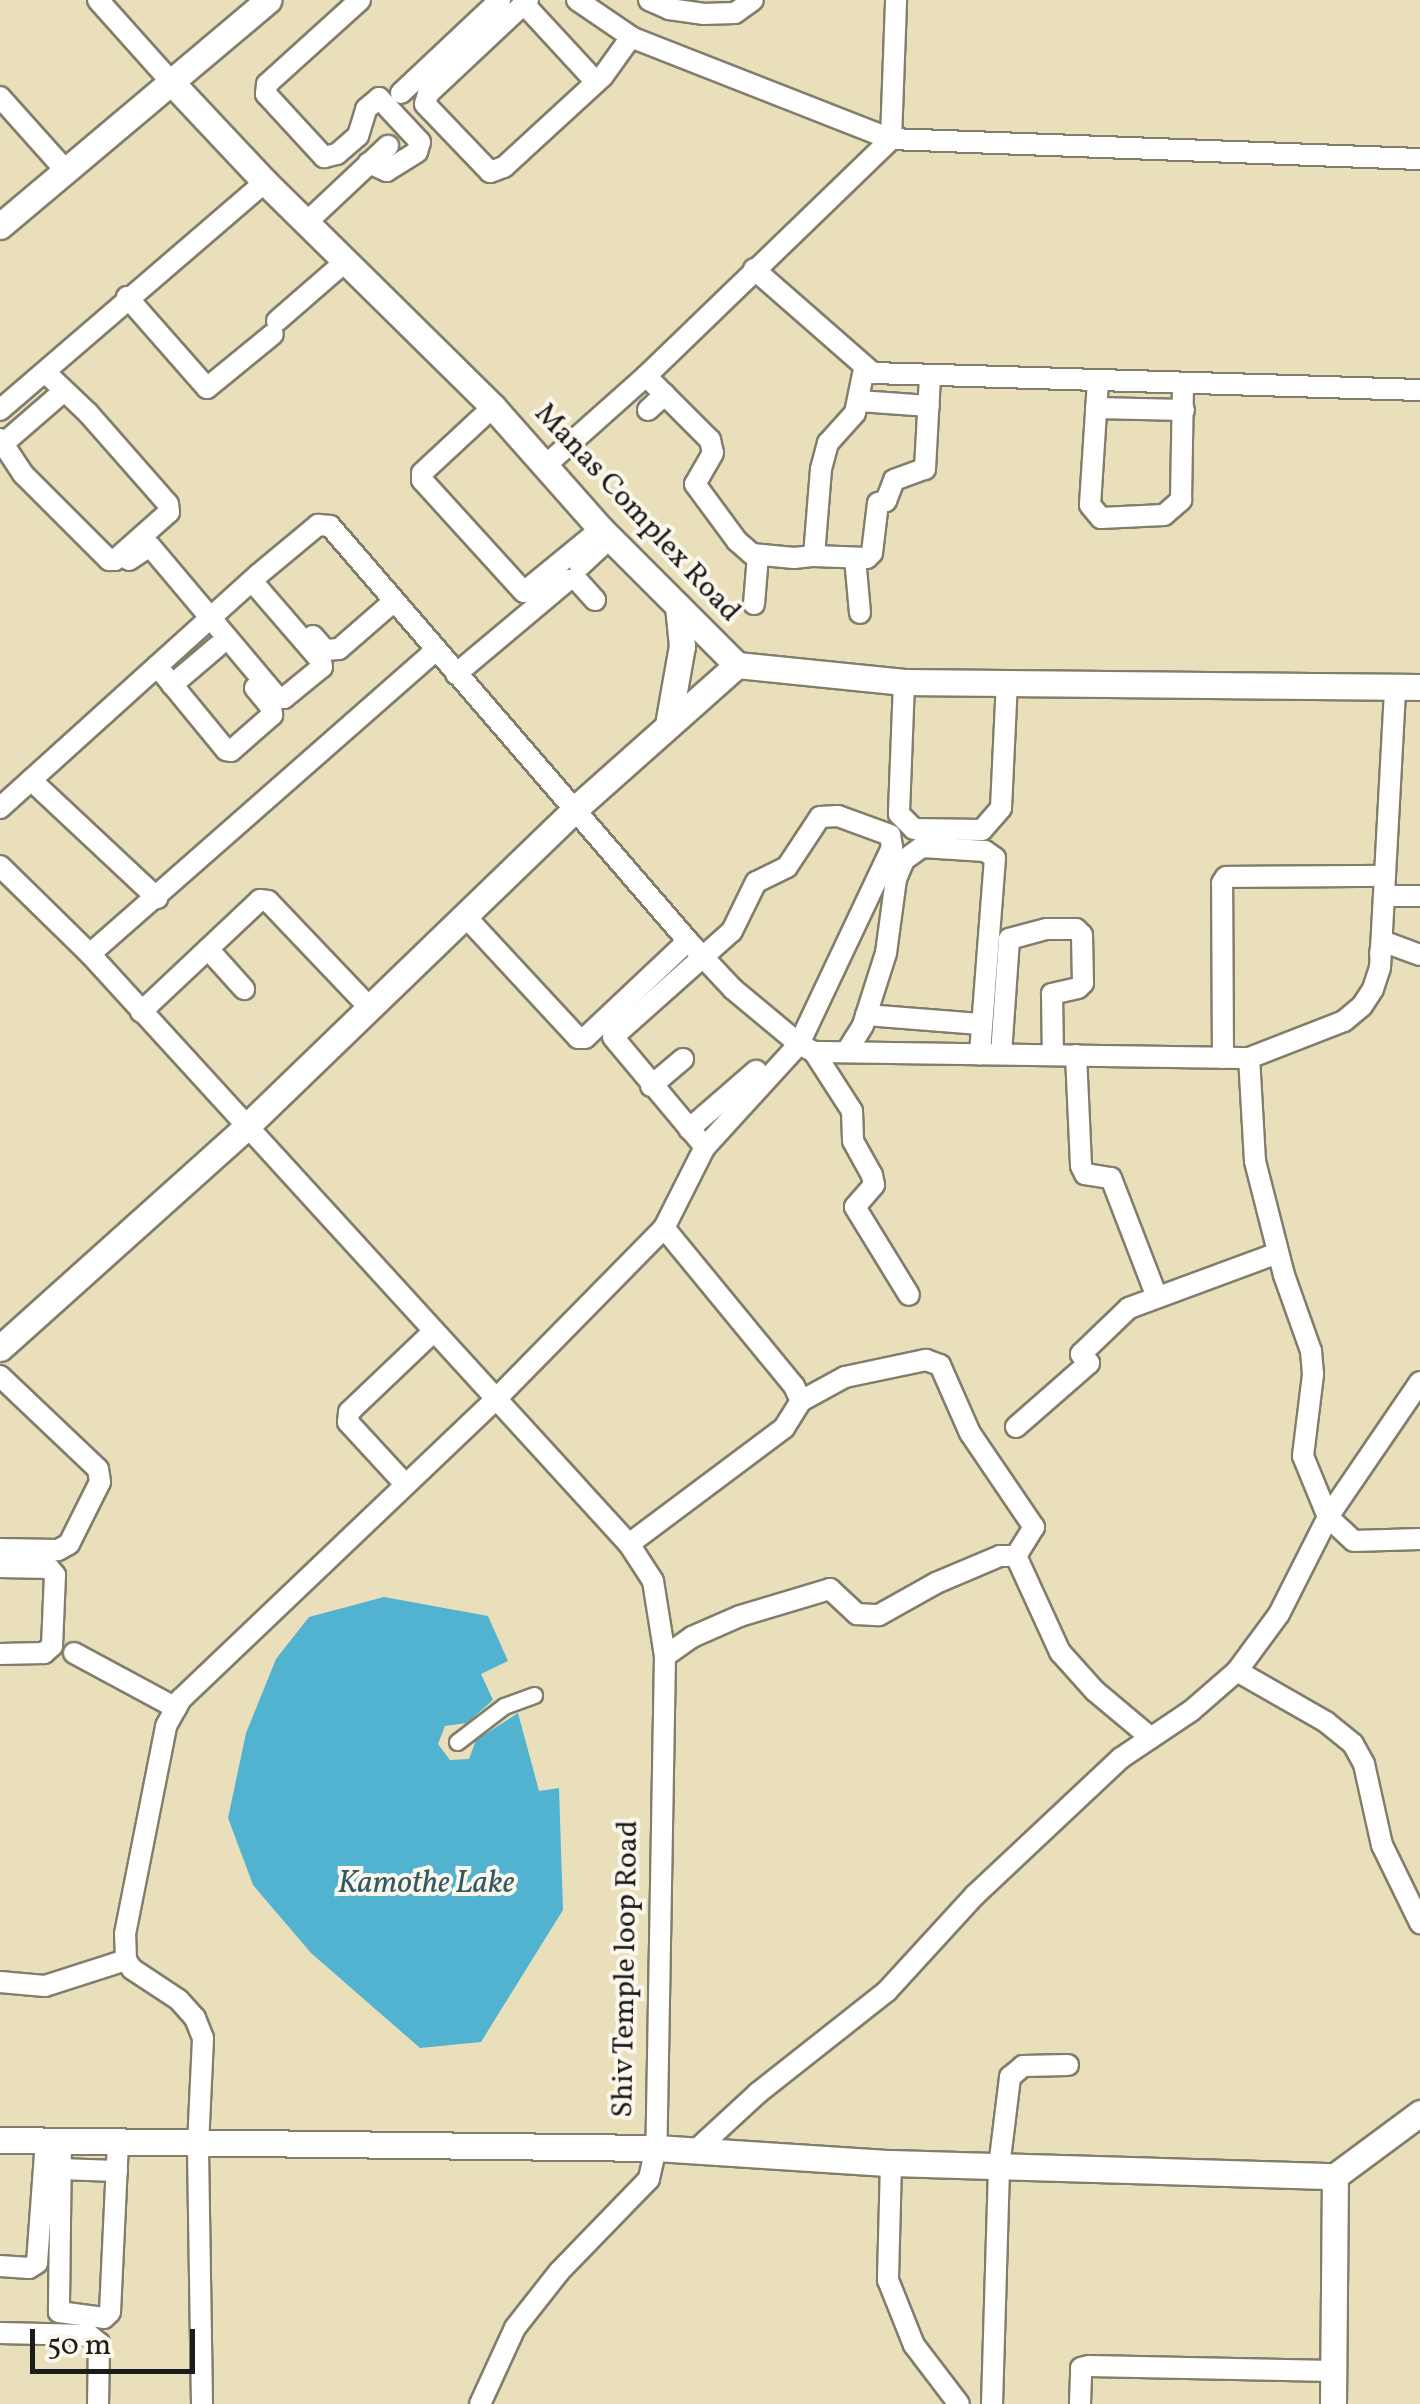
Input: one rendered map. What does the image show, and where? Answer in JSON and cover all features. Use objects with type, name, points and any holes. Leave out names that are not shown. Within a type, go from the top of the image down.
[{"type":"street","name":"Manas Complex Road","points":[[98,0],[265,182],[494,407],[606,534],[736,665],[904,682],[1408,687]]},
{"type":"street","points":[[0,226],[174,84],[268,0]]},
{"type":"street","points":[[360,0],[267,84],[266,94],[324,157],[338,154],[358,136],[366,109],[435,44]]},
{"type":"street","points":[[401,93],[500,0]]},
{"type":"street","points":[[649,0],[669,9],[703,14],[735,14],[753,0]]},
{"type":"street","points":[[546,466],[646,376],[891,139],[896,0]]},
{"type":"street","points":[[596,82],[526,2],[428,94],[424,104],[490,172],[496,172],[596,82],[630,37]]},
{"type":"street","points":[[583,2],[630,37],[891,139],[1420,159]]},
{"type":"street","points":[[0,97],[67,172]]},
{"type":"street","points":[[369,163],[387,171],[416,152],[420,142],[379,98]]},
{"type":"street","points":[[308,221],[388,146]]},
{"type":"street","points":[[0,410],[126,297],[265,182]]},
{"type":"street","points":[[126,297],[208,388],[346,261]]},
{"type":"street","points":[[754,269],[864,369],[888,376],[1420,390]]},
{"type":"street","points":[[814,556],[821,469],[828,444],[859,401],[864,369]]},
{"type":"street","points":[[45,372],[64,391],[168,504],[169,512],[116,560],[108,560],[24,474],[2,441],[64,391]]},
{"type":"street","points":[[646,376],[710,440],[713,453],[695,484],[738,541],[758,555],[855,558],[866,558],[872,552],[878,502],[886,501],[894,480],[924,469],[930,376]]},
{"type":"street","points":[[1098,382],[1090,505],[1101,518],[1164,515],[1181,500],[1183,384]]},
{"type":"street","points":[[648,410],[664,394]]},
{"type":"street","points":[[859,401],[929,406]]},
{"type":"street","points":[[494,407],[422,473],[422,480],[524,592],[606,534]]},
{"type":"street","points":[[1096,408],[1184,410]]},
{"type":"street","points":[[157,666],[226,750],[231,751],[272,716],[271,707],[218,646],[210,618],[156,542],[156,536],[176,517]]},
{"type":"street","points":[[4,796],[30,780],[255,577],[318,525],[330,526],[695,949],[733,989],[807,1048],[852,1111],[854,1141],[872,1174],[874,1186],[855,1208],[908,1295]]},
{"type":"street","points":[[580,566],[606,534]]},
{"type":"street","points":[[117,572],[150,546],[278,696],[284,698],[322,666],[255,577]]},
{"type":"street","points":[[754,604],[758,555]]},
{"type":"street","points":[[855,558],[860,612]]},
{"type":"street","points":[[255,577],[330,651],[393,602]]},
{"type":"street","points":[[456,674],[568,580],[577,580],[595,600]]},
{"type":"street","points":[[668,726],[682,646],[678,606]]},
{"type":"street","points":[[172,685],[218,646]]},
{"type":"street","points":[[90,954],[436,650]]},
{"type":"street","points":[[0,1348],[246,1127],[576,808],[736,665]]},
{"type":"street","points":[[904,682],[899,814],[914,829],[982,830],[1001,808],[1007,682]]},
{"type":"street","points":[[807,1048],[1249,1058],[1344,1021],[1362,1006],[1378,976],[1408,687]]},
{"type":"street","points":[[30,780],[157,898]]},
{"type":"street","points":[[202,2404],[198,2144],[203,2038],[195,2018],[179,2000],[132,1969],[126,1960],[126,1934],[162,1744],[176,1708],[495,1400],[664,1228],[705,1147],[807,1048],[892,847],[890,835],[838,816],[820,817],[787,867],[756,882],[732,931],[695,949],[585,1038],[578,1038],[466,917]]},
{"type":"street","points":[[847,1051],[866,1015],[886,952],[896,879],[904,860],[922,847],[985,851],[994,858],[980,1024],[991,1054]]},
{"type":"street","name":"Shiv Temple loop Road","points":[[0,866],[90,954],[629,1544],[653,1581],[666,1656],[656,2148],[0,2140]]},
{"type":"street","points":[[1223,1058],[1222,883],[1226,877],[1385,886],[1420,896]]},
{"type":"street","points":[[141,1012],[260,900],[268,901],[370,1007]]},
{"type":"street","points":[[991,1054],[1009,938],[1047,929],[1076,929],[1082,935],[1083,983],[1052,994],[1052,1055]]},
{"type":"street","points":[[1382,941],[1420,955]]},
{"type":"street","points":[[208,949],[244,989]]},
{"type":"street","points":[[695,949],[612,1037],[705,1147]]},
{"type":"street","points":[[866,1015],[980,1024]]},
{"type":"street","points":[[1076,1056],[1080,1166],[1085,1174],[1111,1178],[1157,1297]]},
{"type":"street","points":[[1249,1058],[1255,1162],[1278,1253],[1310,1351],[1313,1374],[1303,1456],[1328,1517],[1354,1541],[1420,1539]]},
{"type":"street","points":[[651,1086],[683,1059]]},
{"type":"street","points":[[689,1128],[756,1070]]},
{"type":"street","points":[[664,1228],[794,1386],[801,1401]]},
{"type":"street","points":[[1016,1427],[1089,1363],[1080,1354],[1129,1308],[1278,1253]]},
{"type":"street","points":[[404,1484],[348,1422],[349,1412],[434,1332]]},
{"type":"street","points":[[629,1544],[784,1428],[801,1401],[845,1377],[926,1360],[940,1365],[970,1432],[1034,1527],[1016,1556]]},
{"type":"street","points":[[0,1376],[98,1469],[100,1482],[69,1544],[58,1550],[0,1549]]},
{"type":"street","points":[[696,2150],[758,2093],[887,1992],[1062,1811],[1121,1758],[1237,1672],[1279,1614],[1328,1517],[1420,1382]]},
{"type":"street","points":[[666,1656],[692,1637],[740,1616],[830,1589],[857,1614],[879,1615],[1000,1556],[1016,1556]]},
{"type":"street","points":[[1016,1556],[1060,1652],[1095,1691],[1151,1738]]},
{"type":"street","points":[[0,1567],[50,1568],[55,1576],[52,1646],[44,1653],[0,1654]]},
{"type":"street","points":[[74,1653],[176,1708]]},
{"type":"street","points":[[1237,1672],[1326,1722],[1353,1744],[1364,1764],[1382,1845],[1420,1924]]},
{"type":"street","points":[[457,1742],[504,1706],[534,1694]]},
{"type":"street","points":[[0,1982],[45,1986],[126,1960]]},
{"type":"street","points":[[992,2404],[999,2166],[1010,2076],[1023,2066],[1068,2065]]},
{"type":"street","points":[[480,2404],[516,2328],[559,2272],[649,2179],[656,2148],[891,2164],[1335,2176],[1420,2113]]},
{"type":"street","points":[[54,2141],[59,2169],[59,2312],[104,2318],[110,2312],[118,2142]]},
{"type":"street","points":[[0,2266],[30,2268],[37,2263],[54,2141]]},
{"type":"street","points":[[891,2164],[888,2280],[914,2345],[959,2404]]},
{"type":"street","points":[[59,2169],[117,2171]]},
{"type":"street","points":[[1333,2404],[1335,2176]]},
{"type":"street","points":[[0,2334],[89,2335],[99,2343],[98,2404]]},
{"type":"street","points":[[1080,2404],[1082,2368],[1090,2366],[1333,2371]]},
{"type":"water","name":"Kamothe Lake","points":[[384,1597],[488,1616],[508,1661],[481,1674],[493,1700],[467,1723],[445,1726],[438,1744],[450,1760],[469,1759],[476,1740],[518,1713],[539,1791],[559,1788],[563,1910],[481,2042],[420,2048],[311,1953],[253,1885],[228,1818],[246,1733],[276,1659],[309,1617]]}]
